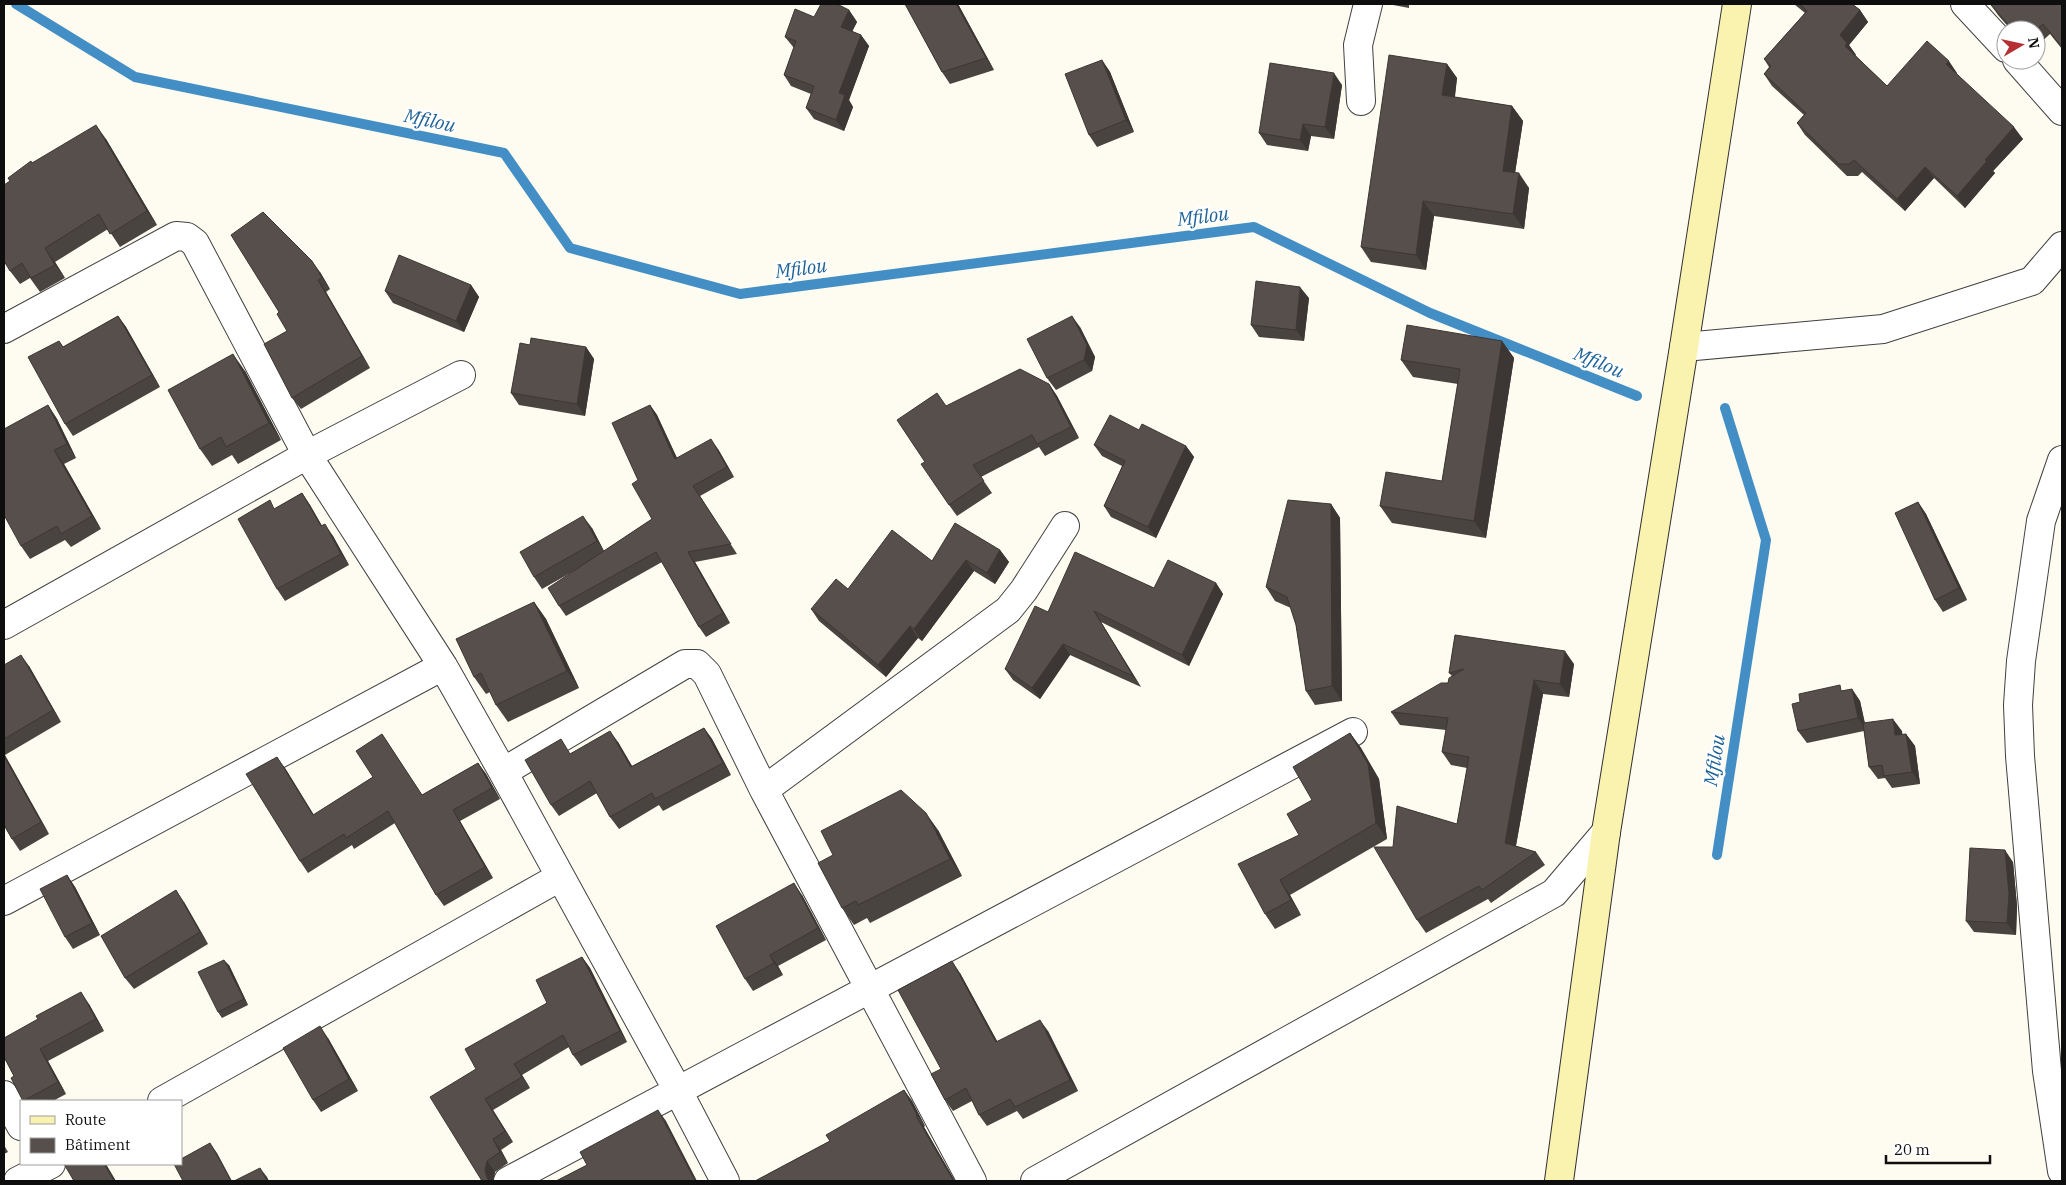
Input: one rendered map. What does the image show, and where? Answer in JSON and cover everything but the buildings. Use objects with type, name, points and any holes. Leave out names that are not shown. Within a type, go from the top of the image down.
[{"type":"main road","points":[[1559,1181],[1606,832],[1737,4]]},
{"type":"street","points":[[1362,101],[1358,45],[1368,4]]},
{"type":"street","points":[[1970,5],[1996,36]]},
{"type":"street","points":[[2026,70],[2062,111]]},
{"type":"street","points":[[4,329],[176,236],[187,237],[195,243],[307,455],[443,666],[503,772],[678,1091],[725,1181]]},
{"type":"street","points":[[1684,347],[1883,329],[2032,280],[2062,246]]},
{"type":"street","points":[[4,625],[307,455],[461,375]]},
{"type":"street","points":[[2062,460],[2041,521],[2021,661],[2018,705],[2020,756],[2047,1072],[2062,1171]]},
{"type":"street","points":[[764,790],[1008,610],[1024,590],[1065,526]]},
{"type":"street","points":[[503,772],[685,664],[697,664],[707,674],[764,790],[972,1181]]},
{"type":"street","points":[[4,901],[443,666]]},
{"type":"street","points":[[508,1181],[1353,732]]},
{"type":"street","points":[[1035,1181],[1554,893],[1606,832]]},
{"type":"street","points":[[164,1100],[560,877]]},
{"type":"street","points":[[4,1095],[20,1124]]},
{"type":"street","points":[[18,1181],[48,1169]]},
{"type":"waterway","name":"Mfilou","points":[[16,4],[135,77],[504,153],[570,248],[740,294],[1254,227],[1430,313],[1637,396]]},
{"type":"waterway","name":"Mfilou","points":[[1717,855],[1766,540],[1725,408]]}]
